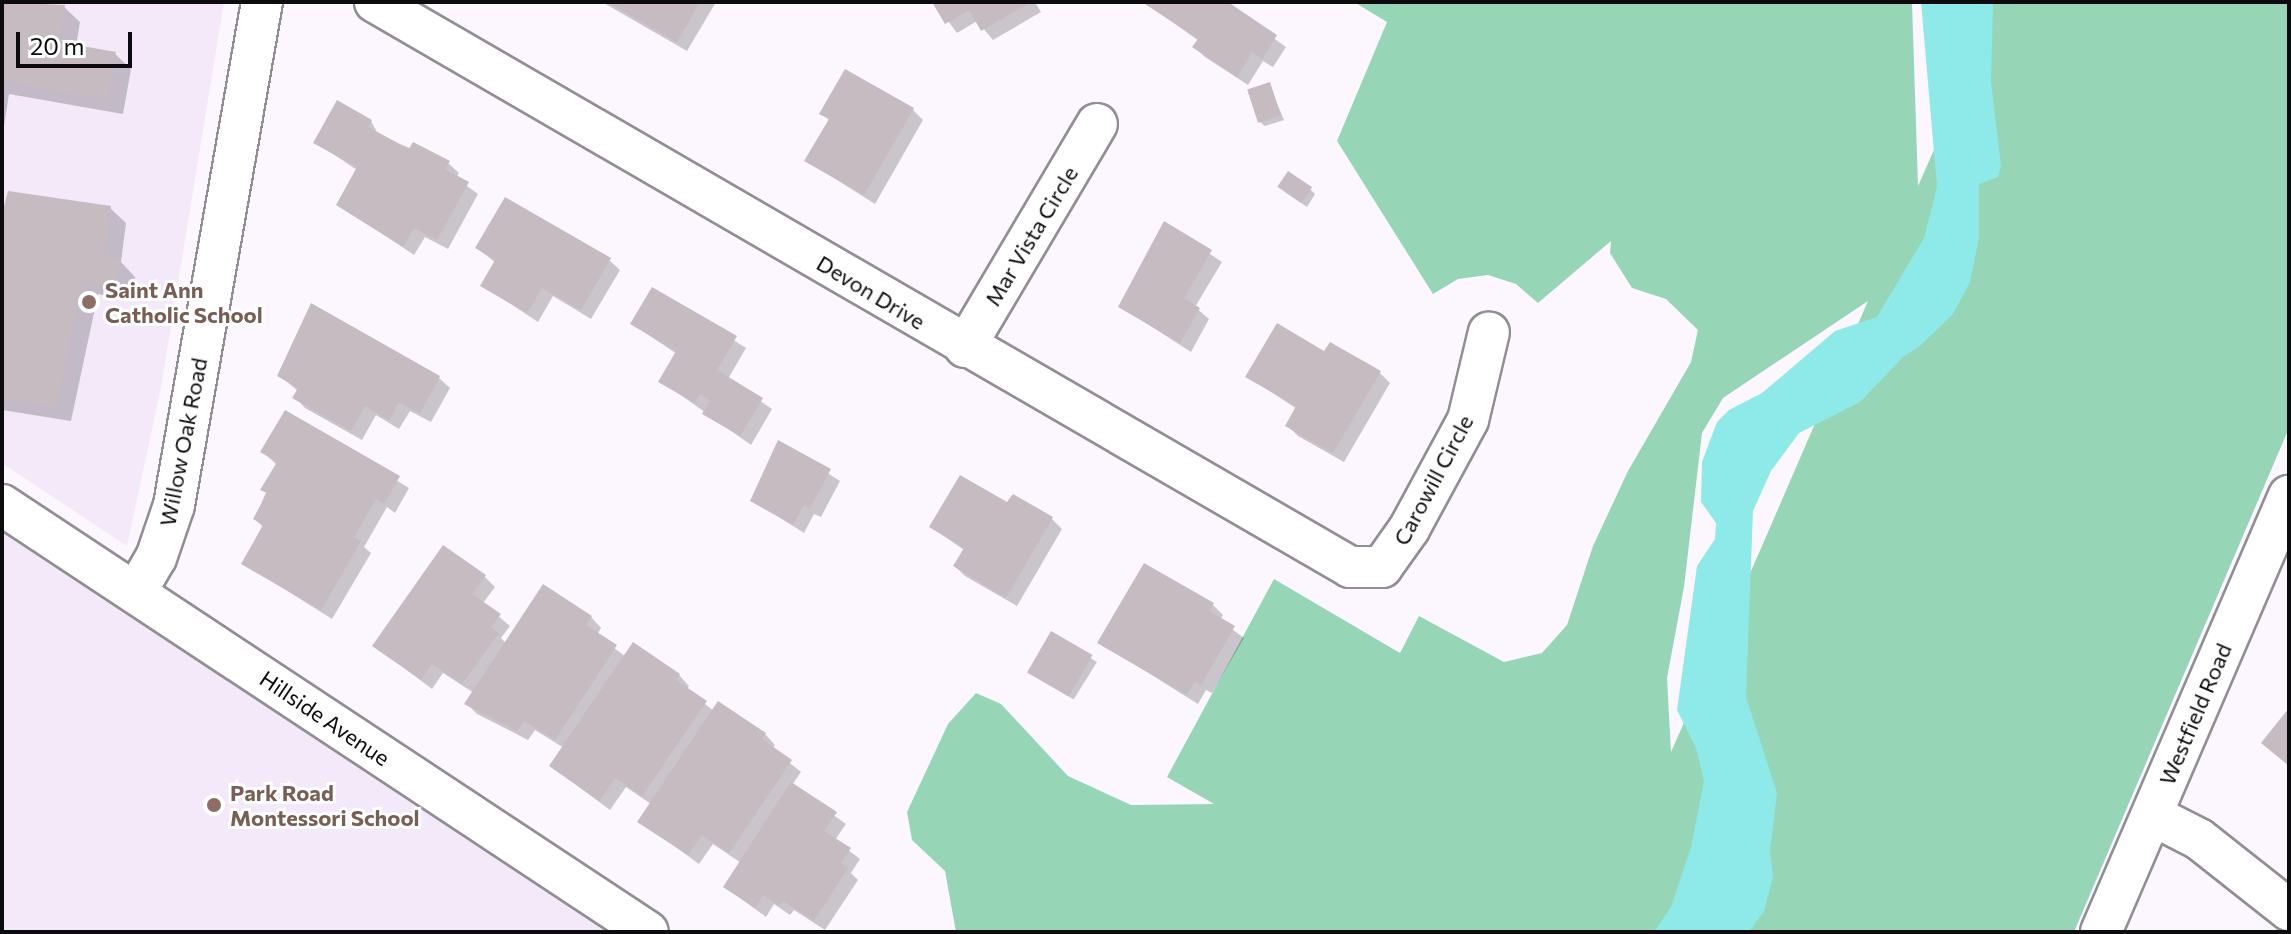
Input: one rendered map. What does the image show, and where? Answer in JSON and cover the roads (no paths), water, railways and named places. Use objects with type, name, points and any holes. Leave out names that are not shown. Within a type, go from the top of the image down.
[{"type":"street","name":"Willow Oak Road","points":[[136,592],[156,558],[174,505],[262,2]]},
{"type":"street","name":"Devon Drive","points":[[375,2],[1334,560],[1372,570]]},
{"type":"street","name":"Mar Vista Circle","points":[[965,347],[1097,124]]},
{"type":"street","name":"Carowill Circle","points":[[1372,570],[1394,553],[1458,441],[1489,332]]},
{"type":"street","name":"Westfield Road","points":[[2101,932],[2289,496]]},
{"type":"street","name":"Hillside Avenue","points":[[2,505],[648,932]]},
{"type":"street","points":[[2152,815],[2199,839],[2289,910]]},
{"type":"water","points":[[1921,2],[1993,2],[1991,82],[2001,166],[1998,177],[1979,184],[1979,238],[1970,282],[1953,314],[1920,346],[1904,356],[1860,402],[1799,433],[1771,471],[1753,511],[1746,697],[1777,793],[1770,850],[1773,877],[1764,911],[1749,932],[1654,932],[1671,907],[1691,847],[1704,781],[1696,748],[1677,710],[1697,566],[1715,539],[1716,523],[1701,502],[1702,462],[1717,422],[1729,410],[1762,393],[1835,331],[1877,317],[1924,238],[1937,187]]},
{"type":"place","name":"Saint Ann Catholic School","points":[[89,302]]},
{"type":"place","name":"Park Road Montessori School","points":[[214,805]]}]
